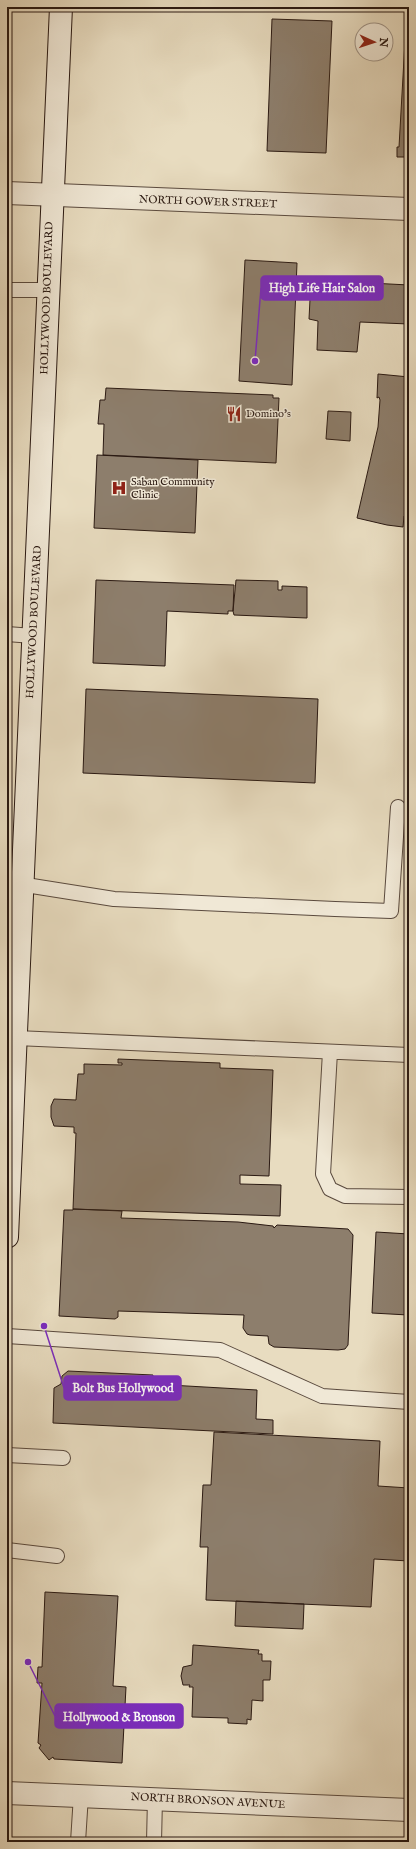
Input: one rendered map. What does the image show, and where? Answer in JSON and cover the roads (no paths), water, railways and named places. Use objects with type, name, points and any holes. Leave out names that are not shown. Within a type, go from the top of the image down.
[{"type":"main road","name":"HOLLYWOOD BOULEVARD","points":[[7,1237],[16,1038],[14,883],[33,636],[61,7]]},
{"type":"main road","name":"NORTH GOWER STREET","points":[[7,193],[52,196],[409,209]]},
{"type":"main road","name":"NORTH BRONSON AVENUE","points":[[7,1793],[156,1798],[409,1810]]},
{"type":"lane","points":[[7,290],[48,290]]},
{"type":"lane","points":[[7,634],[33,636]]},
{"type":"lane","points":[[14,883],[114,898],[335,909],[391,910],[398,807]]},
{"type":"lane","points":[[16,1038],[409,1055]]},
{"type":"lane","points":[[330,1052],[323,1174],[330,1189],[345,1196],[409,1198]]},
{"type":"lane","points":[[7,1336],[220,1350],[322,1396],[409,1402]]},
{"type":"lane","points":[[7,1455],[63,1458]]},
{"type":"lane","points":[[7,1550],[58,1556]]},
{"type":"lane","points":[[78,1842],[81,1795]]},
{"type":"lane","points":[[154,1842],[156,1798]]},
{"type":"place","name":"High Life Hair Salon","points":[[255,361]]},
{"type":"place","name":"Domino's","points":[[234,414]]},
{"type":"place","name":"Saban Community Clinic","points":[[119,488]]},
{"type":"place","name":"Bolt Bus Hollywood","points":[[44,1326]]},
{"type":"place","name":"Hollywood & Bronson","points":[[28,1662]]}]
